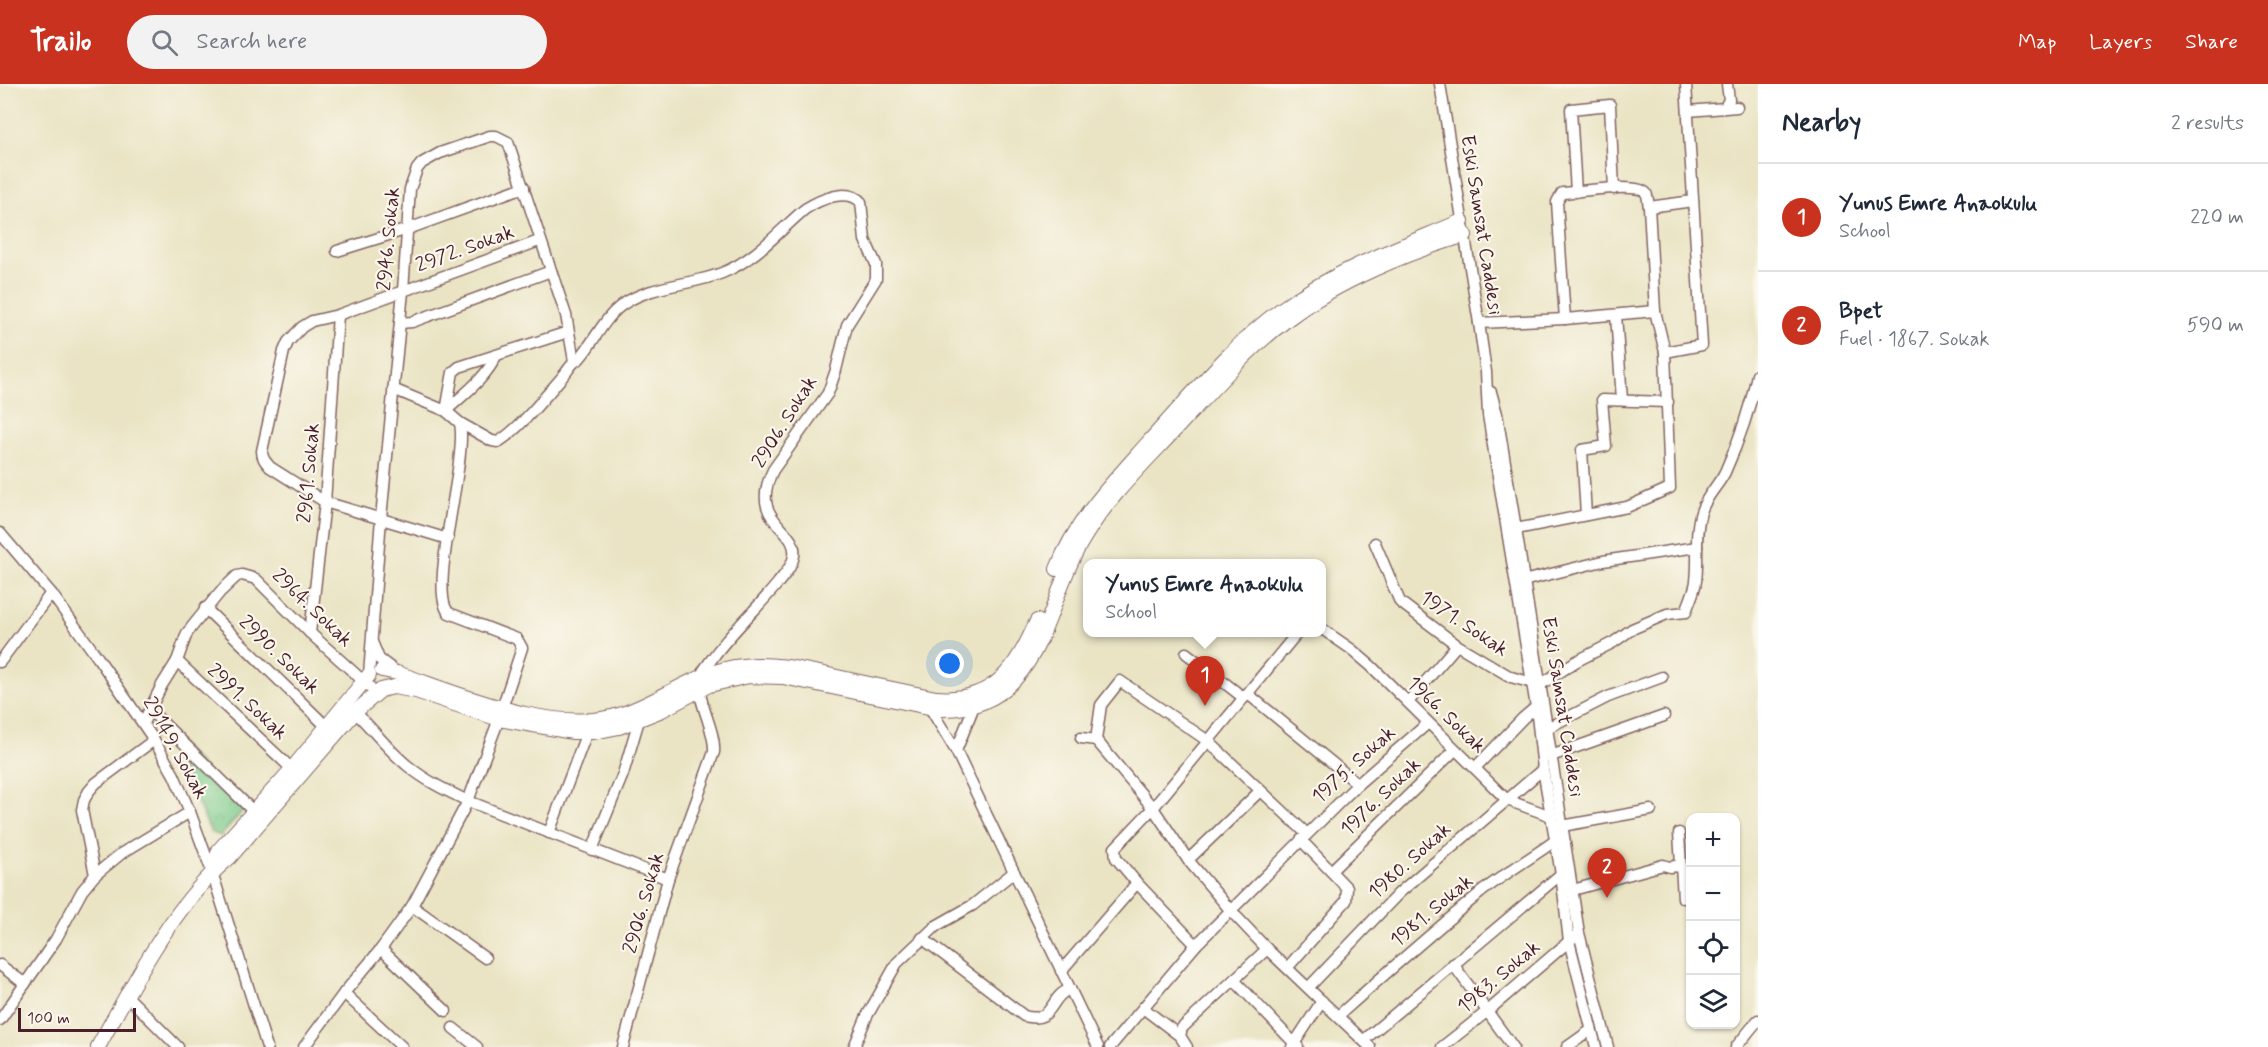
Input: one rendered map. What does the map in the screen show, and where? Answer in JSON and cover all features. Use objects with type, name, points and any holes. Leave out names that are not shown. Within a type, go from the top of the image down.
[{"type":"main road","points":[[927,702],[970,695],[991,686],[1010,671],[1022,653],[1064,553],[1107,488],[1219,366],[1263,324],[1292,302],[1333,277],[1462,221]]},
{"type":"main road","points":[[212,872],[219,850],[374,677],[397,673],[501,714],[567,720],[603,719],[640,708],[700,683],[784,672],[927,702],[949,710],[974,706],[1000,694],[1024,668],[1050,614],[1072,557],[1114,494],[1253,349],[1289,318],[1339,287],[1399,260],[1465,235]]},
{"type":"main road","points":[[374,677],[394,687],[562,731],[587,732],[612,729],[639,720],[700,683]]},
{"type":"main road","points":[[98,1047],[166,931],[212,872],[230,857],[356,711],[374,677]]},
{"type":"street","name":"Eski Samsat Caddesi","points":[[1440,84],[1479,323],[1486,372],[1488,415],[1536,684],[1547,728],[1579,933],[1608,1047]]},
{"type":"street","points":[[1665,352],[1702,345],[1686,84]]},
{"type":"street","points":[[1725,107],[1729,100],[1727,84]]},
{"type":"street","points":[[1576,192],[1571,109],[1610,105],[1614,189]]},
{"type":"street","points":[[1688,111],[1737,107]]},
{"type":"street","name":"2946. Sokak","points":[[374,677],[372,642],[381,519],[404,291],[409,197],[412,179],[422,163],[440,153],[490,136],[502,138],[512,149],[539,241],[566,315],[574,361]]},
{"type":"street","points":[[337,251],[408,229],[524,187]]},
{"type":"street","points":[[1516,529],[1627,507],[1670,488],[1665,352],[1655,311],[1649,207],[1646,193],[1641,189],[1630,187],[1562,193],[1557,202],[1565,319]]},
{"type":"street","name":"2906. Sokak","points":[[393,389],[446,411],[460,423],[498,442],[507,436],[564,375],[574,361],[579,359],[622,306],[644,293],[706,279],[727,271],[762,248],[813,204],[846,195],[861,202],[865,240],[876,264],[876,279],[846,325],[836,370],[828,393],[773,470],[768,484],[766,504],[768,511],[792,541],[795,548],[794,558],[788,570],[725,640],[700,683],[714,740],[714,752],[668,879],[623,1047]]},
{"type":"street","points":[[1649,207],[1693,201]]},
{"type":"street","name":"2972. Sokak","points":[[448,539],[325,502],[270,467],[262,457],[262,451],[284,351],[288,342],[302,327],[312,321],[338,315],[539,241]]},
{"type":"street","points":[[400,323],[412,322],[551,271]]},
{"type":"street","points":[[1479,323],[1565,319],[1655,311]]},
{"type":"street","name":"2961. Sokak","points":[[310,633],[325,502],[338,315]]},
{"type":"street","points":[[1616,315],[1622,400]]},
{"type":"street","points":[[446,411],[454,370],[568,332]]},
{"type":"street","points":[[446,411],[480,379],[496,356]]},
{"type":"street","name":"Eski Samsat Caddesi","points":[[1486,372],[1497,414],[1516,529],[1536,684],[1536,707],[1543,769],[1562,874],[1569,941],[1596,1047]]},
{"type":"street","points":[[1536,684],[1614,642],[1632,629],[1667,614],[1686,612],[1696,584],[1700,512],[1709,493],[1724,474],[1739,439],[1757,375]]},
{"type":"street","points":[[1586,515],[1582,450],[1606,446],[1602,400],[1668,402]]},
{"type":"street","points":[[308,1046],[344,993],[381,950],[412,906],[468,801],[501,714],[521,645],[517,639],[453,615],[445,609],[444,564],[460,451],[460,423]]},
{"type":"street","name":"29149. Sokak","points":[[0,533],[51,593],[143,723],[174,775],[212,872],[267,1047]]},
{"type":"street","name":"1971. Sokak","points":[[1375,543],[1400,602],[1457,645],[1510,677],[1536,684]]},
{"type":"street","points":[[1523,580],[1603,561],[1697,548]]},
{"type":"street","name":"2964. Sokak","points":[[143,723],[177,661],[187,633],[205,608],[237,576],[252,576],[310,633],[374,677]]},
{"type":"street","points":[[0,662],[51,593]]},
{"type":"street","name":"2990. Sokak","points":[[205,608],[327,727]]},
{"type":"street","name":"1966. Sokak","points":[[1326,632],[1351,649],[1507,800],[1551,816]]},
{"type":"street","points":[[1196,945],[1116,858],[1115,848],[1153,808],[1295,637]]},
{"type":"street","points":[[372,642],[374,677]]},
{"type":"street","points":[[1408,702],[1457,645]]},
{"type":"street","points":[[1186,653],[1246,696],[1358,784]]},
{"type":"street","name":"2991. Sokak","points":[[177,661],[292,769]]},
{"type":"street","points":[[1547,728],[1608,697],[1662,676]]},
{"type":"street","points":[[1096,740],[1101,705],[1120,681],[1208,741],[1304,837],[1347,888],[1346,901],[1288,967]]},
{"type":"street","points":[[927,702],[956,751],[1098,1047]]},
{"type":"street","points":[[956,751],[974,706]]},
{"type":"street","points":[[1475,768],[1523,717],[1536,707]]},
{"type":"street","points":[[150,710],[254,812]]},
{"type":"street","points":[[356,711],[408,766],[440,788],[668,879]]},
{"type":"street","points":[[1551,756],[1664,716]]},
{"type":"street","points":[[592,850],[623,774],[639,720]]},
{"type":"street","name":"1975. Sokak","points":[[1110,1047],[1196,945],[1358,784],[1427,724]]},
{"type":"street","points":[[549,833],[587,732]]},
{"type":"street","points":[[1081,738],[1096,740],[1153,808],[1188,860],[1231,910],[1267,949],[1367,1043],[1453,964],[1562,874]]},
{"type":"street","points":[[95,875],[82,810],[84,800],[96,783],[154,740]]},
{"type":"street","name":"1976. Sokak","points":[[1331,871],[1455,750]]},
{"type":"street","name":"1980. Sokak","points":[[1309,987],[1399,893],[1543,769]]},
{"type":"street","points":[[1188,860],[1260,791]]},
{"type":"street","points":[[1562,826],[1651,810]]},
{"type":"street","points":[[0,1020],[56,939],[82,891],[95,875],[122,853],[190,812]]},
{"type":"street","points":[[1679,833],[1683,898]]},
{"type":"street","name":"1981. Sokak","points":[[1338,1016],[1482,892],[1556,840]]},
{"type":"street","points":[[1573,890],[1663,865],[1680,866]]},
{"type":"street","points":[[854,1047],[867,1016],[889,975],[902,957],[936,926],[973,905],[1014,872]]},
{"type":"street","points":[[1061,972],[1137,883]]},
{"type":"street","points":[[412,906],[485,958]]},
{"type":"street","name":"1983. Sokak","points":[[1442,1047],[1579,933]]},
{"type":"street","points":[[922,938],[1024,1016],[1035,1019],[1043,1017],[1061,992],[1070,989]]},
{"type":"street","points":[[1180,1036],[1182,1028],[1267,949]]},
{"type":"street","points":[[381,950],[446,1011]]},
{"type":"street","points":[[1453,964],[1513,1047]]},
{"type":"street","points":[[0,965],[25,984]]},
{"type":"street","points":[[1234,980],[1295,1046],[1322,1001]]},
{"type":"street","points":[[344,993],[402,1047]]},
{"type":"street","points":[[127,996],[178,1047]]},
{"type":"street","points":[[1143,1008],[1180,1036],[1187,1047]]},
{"type":"street","points":[[1736,1047],[1758,1020]]},
{"type":"street","points":[[453,1028],[471,1046]]},
{"type":"street","points":[[1567,1047],[1591,1030]]},
{"type":"green space","points":[[167,731],[244,809],[221,836],[211,832],[165,733]]},
{"type":"place","name":"Yunus Emre Anaokulu","points":[[1205,706]]},
{"type":"place","name":"Bpet","points":[[1607,898]]}]
